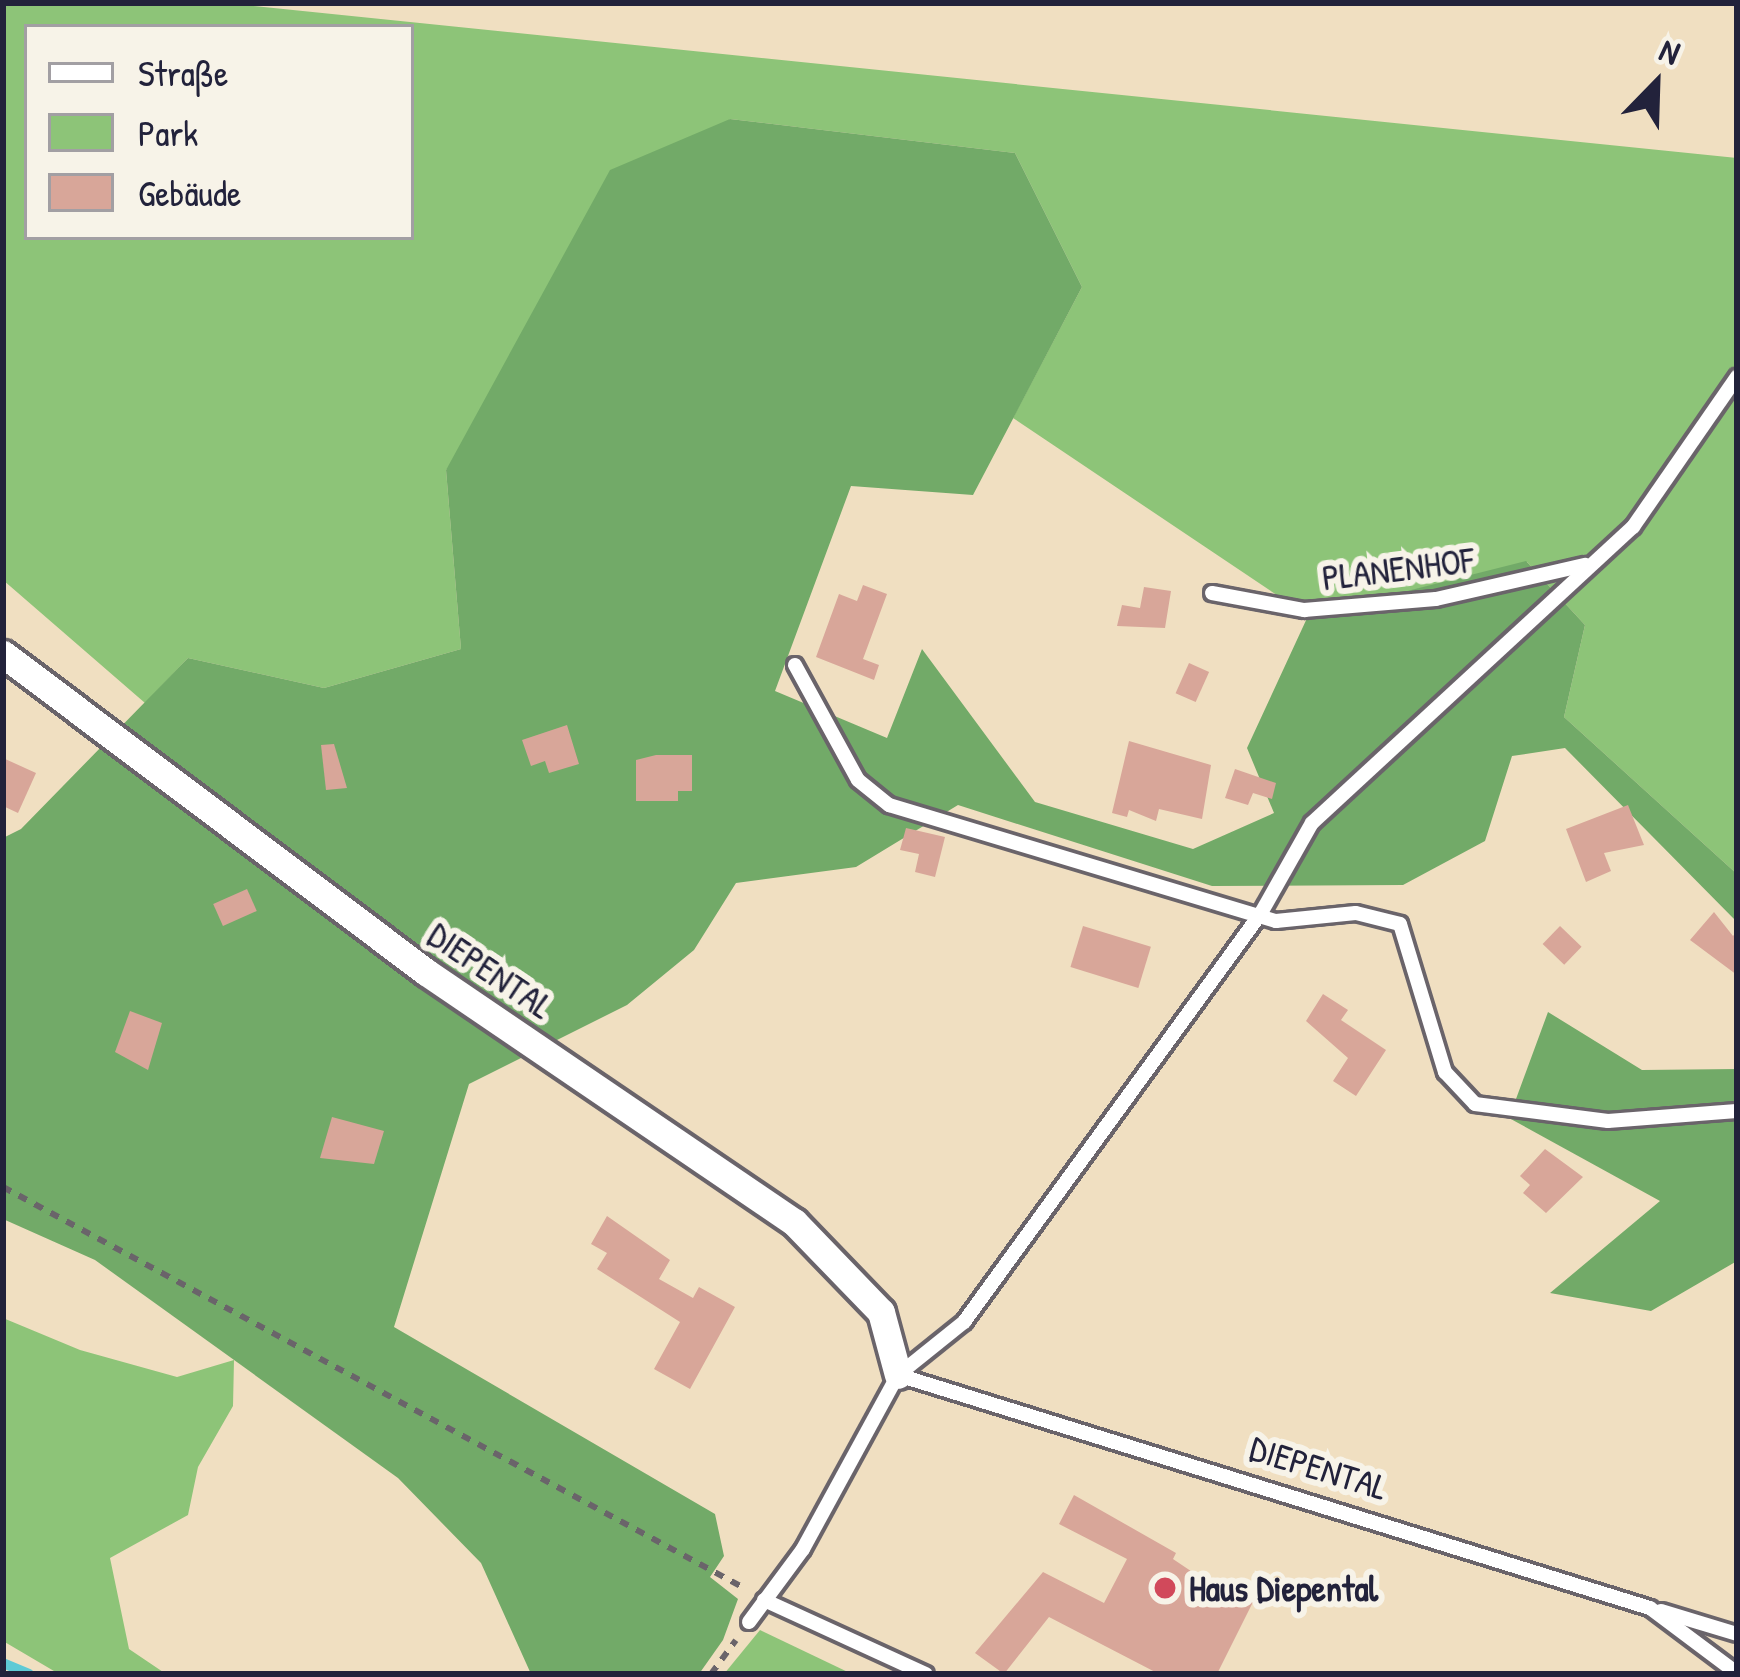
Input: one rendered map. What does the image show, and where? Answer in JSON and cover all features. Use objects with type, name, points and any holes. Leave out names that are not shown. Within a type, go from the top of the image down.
[{"type":"street","name":"DIEPENTAL","points":[[3,653],[426,972],[794,1222],[881,1312],[898,1375]]},
{"type":"lane","points":[[748,1622],[803,1550],[898,1375],[964,1322],[1262,913],[1312,823],[1633,527],[1737,377]]},
{"type":"lane","name":"PLANENHOF","points":[[1212,593],[1304,610],[1436,599],[1590,563]]},
{"type":"lane","points":[[795,664],[858,780],[889,805],[1069,863],[1262,913],[1276,921],[1356,913],[1400,924],[1445,1072],[1475,1104],[1609,1120],[1737,1111]]},
{"type":"lane","name":"DIEPENTAL","points":[[898,1375],[1737,1634]]},
{"type":"lane","points":[[764,1600],[926,1674]]},
{"type":"lane","name":"DIEPENTAL","points":[[1650,1608],[1737,1672]]},
{"type":"path","points":[[3,1187],[764,1600]]},
{"type":"path","points":[[711,1674],[748,1622]]},
{"type":"green space","points":[[3,3],[224,3],[1737,158],[1737,874],[1564,717],[1585,625],[1527,562],[1308,616],[1013,418],[1082,287],[1015,153],[730,119],[446,470],[461,649],[324,688],[188,658],[145,703],[3,580]]},
{"type":"green space","points":[[730,119],[1015,153],[1082,287],[973,495],[851,486],[775,691],[887,738],[922,649],[1035,802],[1193,849],[1274,813],[1247,748],[1308,616],[1526,561],[1585,625],[1564,717],[1737,874],[1737,922],[1565,748],[1512,756],[1485,841],[1403,885],[1212,886],[958,805],[856,867],[736,883],[694,950],[627,1005],[469,1084],[394,1327],[715,1514],[724,1556],[710,1577],[738,1599],[723,1640],[699,1674],[531,1674],[481,1563],[398,1478],[95,1260],[3,1219],[3,838],[21,829],[188,658],[324,688],[461,649],[446,470],[610,170]]},
{"type":"green space","points":[[1548,1012],[1642,1070],[1737,1069],[1737,1261],[1651,1311],[1550,1293],[1660,1201],[1509,1118]]},
{"type":"green space","points":[[3,1318],[80,1350],[177,1377],[234,1360],[233,1406],[198,1467],[188,1515],[110,1558],[129,1649],[166,1674],[59,1674],[3,1641]]},
{"type":"green space","points":[[760,1630],[852,1674],[724,1674]]},
{"type":"building","points":[[863,585],[887,594],[863,659],[879,665],[874,680],[816,657],[839,594],[857,601]]},
{"type":"building","points":[[1144,587],[1171,591],[1165,628],[1117,626],[1122,605],[1140,608]]},
{"type":"building","points":[[1189,663],[1209,672],[1196,702],[1176,693]]},
{"type":"building","points":[[567,725],[579,764],[549,773],[545,761],[531,766],[522,740]]},
{"type":"building","points":[[1129,741],[1211,765],[1202,819],[1159,809],[1156,821],[1129,810],[1127,817],[1112,813]]},
{"type":"building","points":[[334,744],[347,788],[326,790],[321,745]]},
{"type":"building","points":[[692,755],[692,791],[678,791],[678,801],[636,801],[636,760]]},
{"type":"building","points":[[3,758],[36,773],[18,813],[3,806]]},
{"type":"building","points":[[1235,769],[1276,783],[1272,799],[1253,793],[1248,805],[1225,798]]},
{"type":"building","points":[[1628,805],[1644,845],[1604,853],[1611,871],[1586,882],[1566,829]]},
{"type":"building","points":[[906,828],[945,837],[935,877],[915,872],[919,854],[900,850]]},
{"type":"building","points":[[247,889],[257,911],[223,926],[213,904]]},
{"type":"building","points":[[1714,912],[1733,936],[1737,931],[1737,975],[1690,940]]},
{"type":"building","points":[[1083,926],[1151,947],[1138,988],[1070,967]]},
{"type":"building","points":[[1560,926],[1582,947],[1564,965],[1543,944]]},
{"type":"building","points":[[1323,994],[1348,1010],[1341,1020],[1386,1050],[1356,1096],[1333,1081],[1348,1058],[1306,1021]]},
{"type":"building","points":[[130,1011],[162,1023],[148,1070],[115,1052]]},
{"type":"building","points":[[332,1117],[384,1131],[374,1164],[320,1158]]},
{"type":"building","points":[[1545,1149],[1583,1177],[1546,1213],[1523,1193],[1530,1185],[1520,1176]]},
{"type":"building","points":[[607,1216],[670,1260],[659,1279],[693,1298],[699,1287],[735,1307],[690,1389],[654,1369],[680,1322],[597,1269],[607,1253],[591,1244]]},
{"type":"building","name":"Haus Diepental","points":[[1074,1495],[1176,1553],[1173,1559],[1225,1594],[1231,1583],[1256,1596],[1217,1674],[1159,1674],[1049,1617],[1004,1674],[975,1653],[1043,1572],[1104,1603],[1127,1559],[1059,1524]]},
{"type":"waterway","points":[[3,1663],[29,1674]]},
{"type":"place","name":"Haus Diepental","points":[[1165,1588]]}]
